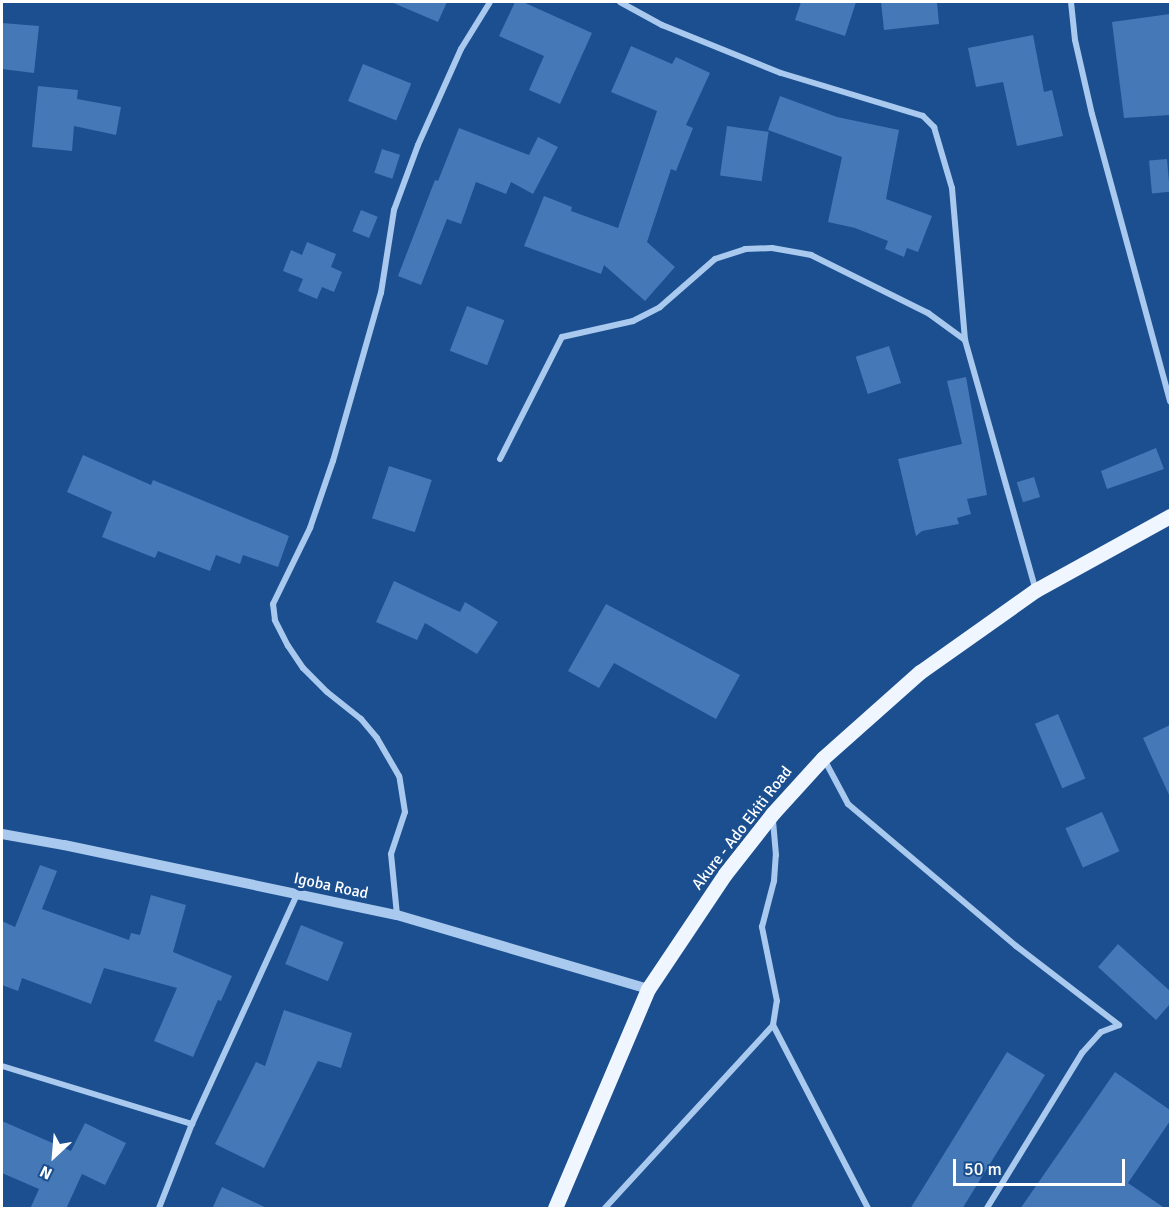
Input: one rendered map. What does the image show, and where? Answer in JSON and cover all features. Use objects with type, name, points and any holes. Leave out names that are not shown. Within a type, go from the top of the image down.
[{"type":"main road","name":"Akure - Ado Ekiti Road","points":[[555,1209],[648,989],[725,874],[772,813],[823,758],[920,672],[1036,590],[1170,516]]},
{"type":"street","points":[[398,915],[391,854],[405,812],[399,776],[377,738],[361,719],[327,692],[303,668],[279,629],[273,604],[310,528],[333,460],[381,294],[394,210],[414,156],[461,49],[490,2]]},
{"type":"street","points":[[620,2],[662,25],[781,73],[923,116],[934,127],[952,188],[965,340],[1036,590]]},
{"type":"street","points":[[1071,2],[1076,40],[1092,114],[1170,402]]},
{"type":"street","points":[[500,459],[562,337],[633,321],[660,307],[715,259],[745,249],[772,249],[811,255],[928,313],[965,340]]},
{"type":"street","points":[[823,758],[848,804],[1016,946],[1119,1025],[1101,1032],[1082,1053],[987,1209]]},
{"type":"street","points":[[605,1209],[773,1025],[777,1001],[762,927],[774,881],[776,855],[772,813]]},
{"type":"street","name":"Igoba Road","points":[[2,834],[64,844],[398,915],[648,989]]},
{"type":"street","points":[[159,1209],[192,1124],[297,894]]},
{"type":"street","points":[[773,1025],[868,1209]]},
{"type":"street","points":[[2,1066],[192,1124]]},
{"type":"building","points":[[391,2],[447,2],[438,22]]},
{"type":"building","points":[[515,2],[523,2],[592,33],[560,104],[529,90],[544,56],[499,36]]},
{"type":"building","points":[[801,2],[856,2],[845,36],[795,20]]},
{"type":"building","points":[[881,2],[937,2],[939,24],[884,30]]},
{"type":"building","points":[[1170,14],[1170,115],[1124,118],[1112,22]]},
{"type":"building","points":[[2,23],[39,26],[34,73],[2,69]]},
{"type":"building","points":[[1033,35],[1044,92],[1052,90],[1063,136],[1017,146],[1003,82],[976,87],[968,48]]},
{"type":"building","points":[[631,46],[672,64],[676,57],[710,73],[686,125],[693,128],[676,171],[671,169],[647,242],[675,267],[645,301],[604,265],[601,274],[524,246],[544,196],[572,207],[571,211],[618,228],[657,111],[611,92]]},
{"type":"building","points":[[363,64],[411,83],[396,121],[348,101]]},
{"type":"building","points":[[38,86],[78,90],[77,99],[121,107],[116,135],[74,126],[72,151],[32,147]]},
{"type":"building","points":[[780,96],[837,117],[899,130],[886,199],[932,216],[918,252],[907,248],[904,257],[885,249],[888,241],[855,228],[828,222],[842,157],[768,130]]},
{"type":"building","points":[[727,126],[769,132],[762,181],[720,176]]},
{"type":"building","points":[[459,128],[529,155],[538,137],[558,147],[533,194],[511,182],[506,194],[476,182],[461,224],[447,219],[421,285],[398,276],[435,180],[438,181]]},
{"type":"building","points":[[382,149],[400,155],[392,179],[374,173]]},
{"type":"building","points":[[1167,159],[1170,192],[1152,193],[1149,161]]},
{"type":"building","points":[[361,210],[378,217],[369,238],[352,231]]},
{"type":"building","points":[[307,242],[336,254],[331,267],[342,272],[334,292],[322,287],[317,299],[298,291],[303,279],[283,271],[291,250],[302,255]]},
{"type":"building","points":[[467,306],[504,320],[487,365],[450,351]]},
{"type":"building","points":[[889,346],[901,383],[868,394],[856,357]]},
{"type":"building","points":[[966,377],[987,495],[967,499],[971,514],[957,518],[959,524],[922,531],[916,536],[898,459],[962,444],[947,381]]},
{"type":"building","points":[[1156,448],[1164,469],[1107,489],[1101,471]]},
{"type":"building","points":[[83,455],[151,485],[153,480],[289,536],[278,567],[243,555],[240,564],[216,555],[210,571],[158,551],[155,558],[102,537],[112,512],[67,492]]},
{"type":"building","points":[[389,466],[432,480],[415,532],[372,518]]},
{"type":"building","points":[[1034,477],[1040,497],[1023,502],[1017,482]]},
{"type":"building","points":[[394,581],[460,612],[465,602],[498,622],[477,654],[425,623],[417,640],[376,622]]},
{"type":"building","points":[[606,604],[740,675],[716,719],[614,663],[599,688],[568,671]]},
{"type":"building","points":[[1058,714],[1085,778],[1062,788],[1035,724]]},
{"type":"building","points":[[1170,725],[1170,797],[1143,738]]},
{"type":"building","points":[[1102,812],[1119,851],[1083,868],[1065,828]]},
{"type":"building","points":[[40,865],[57,871],[42,909],[129,940],[131,933],[140,935],[151,895],[186,905],[173,952],[232,976],[221,1001],[218,1000],[193,1057],[154,1041],[177,988],[104,968],[91,1004],[22,978],[18,991],[2,985],[2,921],[15,927]]},
{"type":"building","points":[[301,925],[344,942],[328,981],[285,964]]},
{"type":"building","points":[[1118,944],[1170,991],[1170,1004],[1156,1020],[1098,967]]},
{"type":"building","points":[[284,1010],[352,1033],[341,1068],[318,1061],[264,1168],[215,1144],[256,1062],[265,1066]]},
{"type":"building","points":[[1007,1052],[1045,1075],[962,1209],[910,1209]]},
{"type":"building","points":[[1115,1072],[1170,1110],[1170,1121],[1128,1183],[1166,1209],[1020,1209]]},
{"type":"building","points":[[2,1121],[71,1151],[85,1123],[126,1143],[105,1185],[82,1174],[66,1209],[30,1209],[39,1189],[2,1173]]},
{"type":"building","points":[[222,1187],[269,1209],[212,1209]]}]
